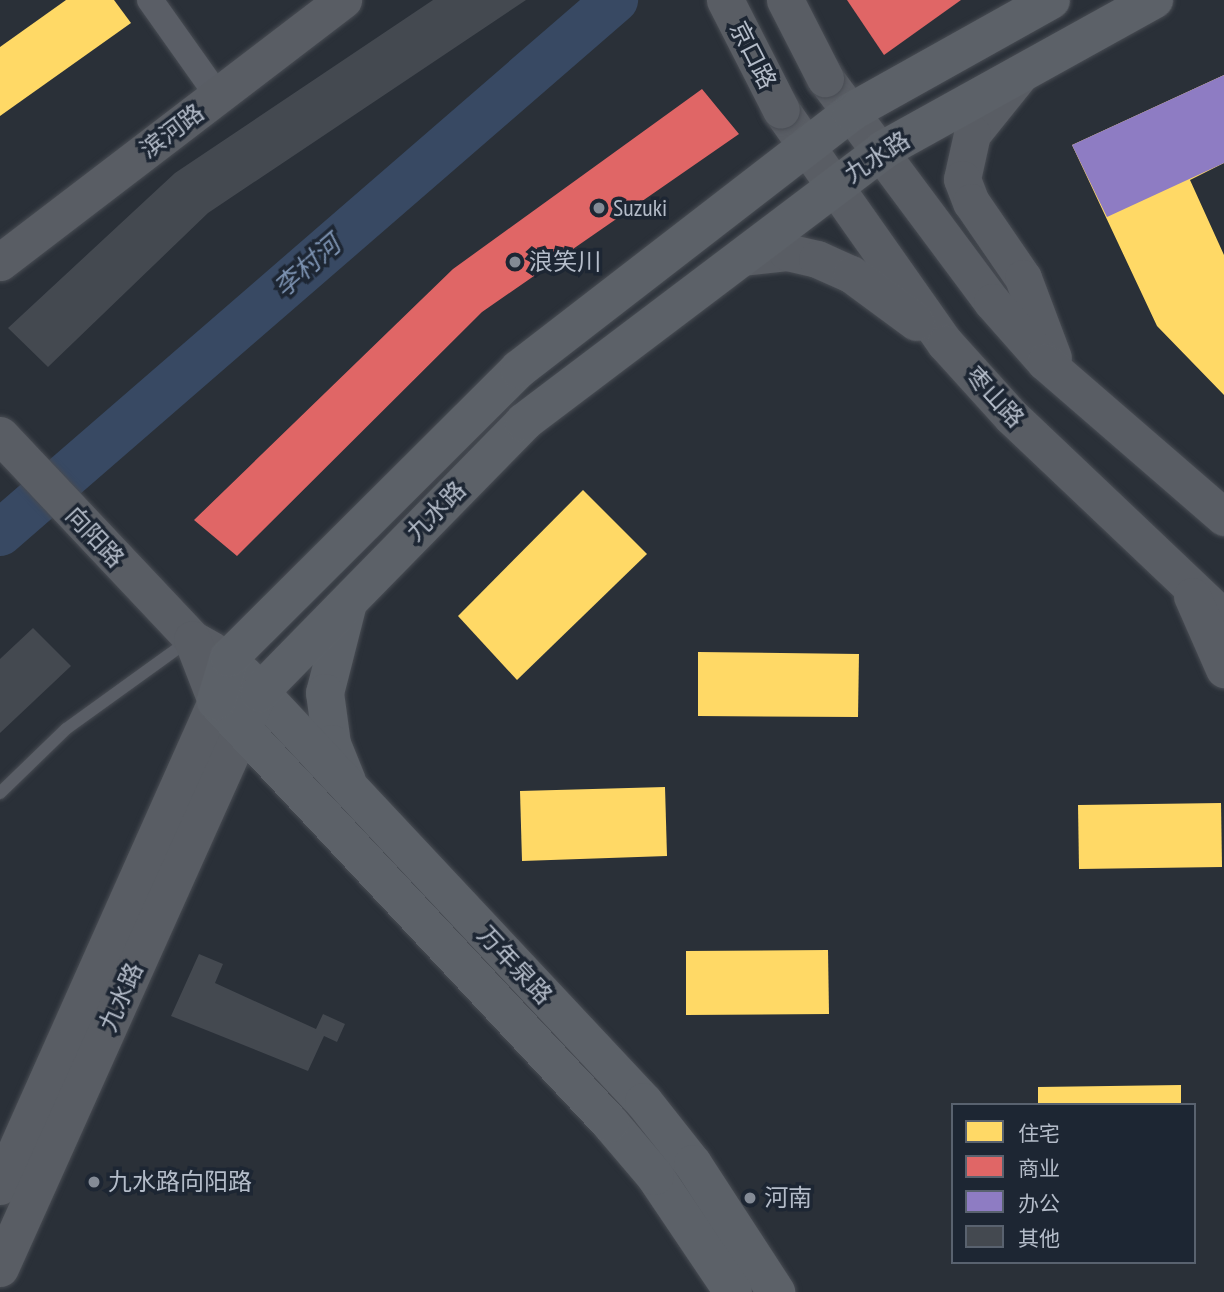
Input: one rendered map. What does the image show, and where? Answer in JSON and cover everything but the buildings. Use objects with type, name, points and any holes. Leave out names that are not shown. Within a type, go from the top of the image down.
[{"type":"main road","name":"滨河路","points":[[0,262],[343,0]]},
{"type":"main road","name":"京口路","points":[[725,0],[781,110],[804,147]]},
{"type":"main road","points":[[785,0],[825,78],[883,150],[992,302],[1059,376],[1224,517]]},
{"type":"main road","name":"九水路","points":[[0,1186],[216,701],[229,658],[519,369],[851,112],[1051,0]]},
{"type":"main road","name":"九水路","points":[[0,1268],[259,693],[524,422],[883,150],[1154,0]]},
{"type":"main road","points":[[1023,71],[972,134],[962,178],[971,202],[1023,278],[1059,376]]},
{"type":"main road","name":"枣山路","points":[[804,147],[945,343],[1011,416],[1224,618]]},
{"type":"main road","points":[[741,257],[787,252],[817,259],[851,274],[945,343]]},
{"type":"main road","name":"向阳路","points":[[0,435],[191,639],[229,658]]},
{"type":"main road","name":"枣山路","points":[[1186,582],[1224,669]]},
{"type":"main road","points":[[351,597],[335,638],[325,693],[332,744],[352,793]]},
{"type":"main road","name":"向阳路","points":[[191,639],[216,701]]},
{"type":"main road","name":"万年泉路","points":[[229,658],[352,793],[644,1102],[707,1184],[776,1292]]},
{"type":"main road","name":"万年泉路","points":[[216,701],[610,1123],[655,1177],[733,1292]]},
{"type":"street","points":[[150,0],[218,96]]},
{"type":"lane","points":[[0,793],[66,729],[191,639]]},
{"type":"waterway","name":"李村河","points":[[0,533],[615,0]]},
{"type":"place","name":"Suzuki","points":[[599,208]]},
{"type":"place","name":"浪笑川","points":[[515,262]]},
{"type":"place","name":"九水路向阳路","points":[[94,1182]]},
{"type":"place","name":"河南","points":[[750,1198]]}]
